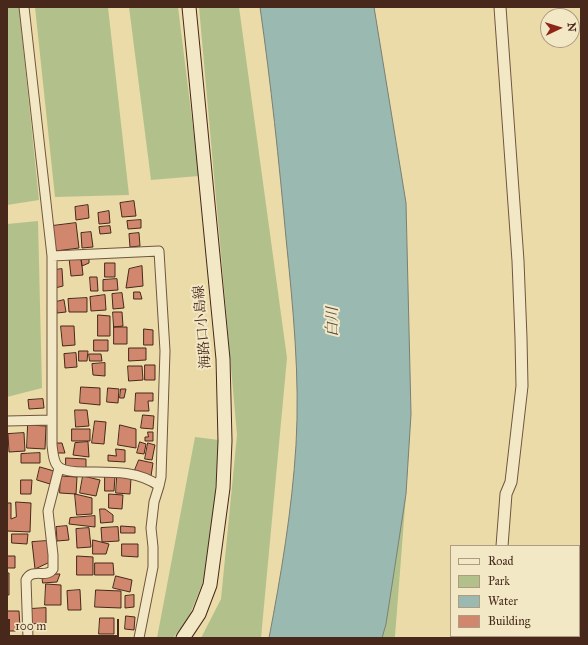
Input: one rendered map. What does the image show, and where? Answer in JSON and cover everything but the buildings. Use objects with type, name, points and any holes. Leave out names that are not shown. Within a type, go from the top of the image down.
[{"type":"main road","name":"海路口小島線","points":[[183,638],[199,614],[210,585],[222,495],[225,441],[223,359],[189,7]]},
{"type":"street","points":[[24,7],[52,256],[52,445],[55,462],[59,468],[72,472],[124,472],[150,479],[159,486]]},
{"type":"street","points":[[500,7],[518,261],[522,386],[511,482],[506,494],[502,545]]},
{"type":"street","points":[[52,256],[159,251],[165,351],[161,477],[154,502],[151,528],[153,567],[139,638]]},
{"type":"street","points":[[7,420],[52,420]]},
{"type":"street","points":[[28,638],[26,580],[28,575],[32,573],[48,573],[53,569],[54,555],[48,511],[59,468]]},
{"type":"green space","points":[[7,7],[19,7],[39,200],[7,205]]},
{"type":"green space","points":[[35,7],[108,7],[129,195],[55,197]]},
{"type":"green space","points":[[129,7],[178,7],[199,176],[151,180]]},
{"type":"green space","points":[[199,7],[239,7],[287,358],[261,638],[201,638],[221,599],[237,435]]},
{"type":"green space","points":[[38,221],[42,388],[7,397],[7,224]]},
{"type":"green space","points":[[195,437],[219,440],[214,509],[205,577],[188,619],[173,638],[157,638]]},
{"type":"green space","points":[[406,494],[395,636],[394,638],[382,638],[386,624]]},
{"type":"water","name":"白川","points":[[260,7],[374,7],[406,203],[411,414],[406,494],[386,624],[382,638],[269,638],[282,566],[292,494],[296,445],[297,394],[289,264],[268,65]]}]
